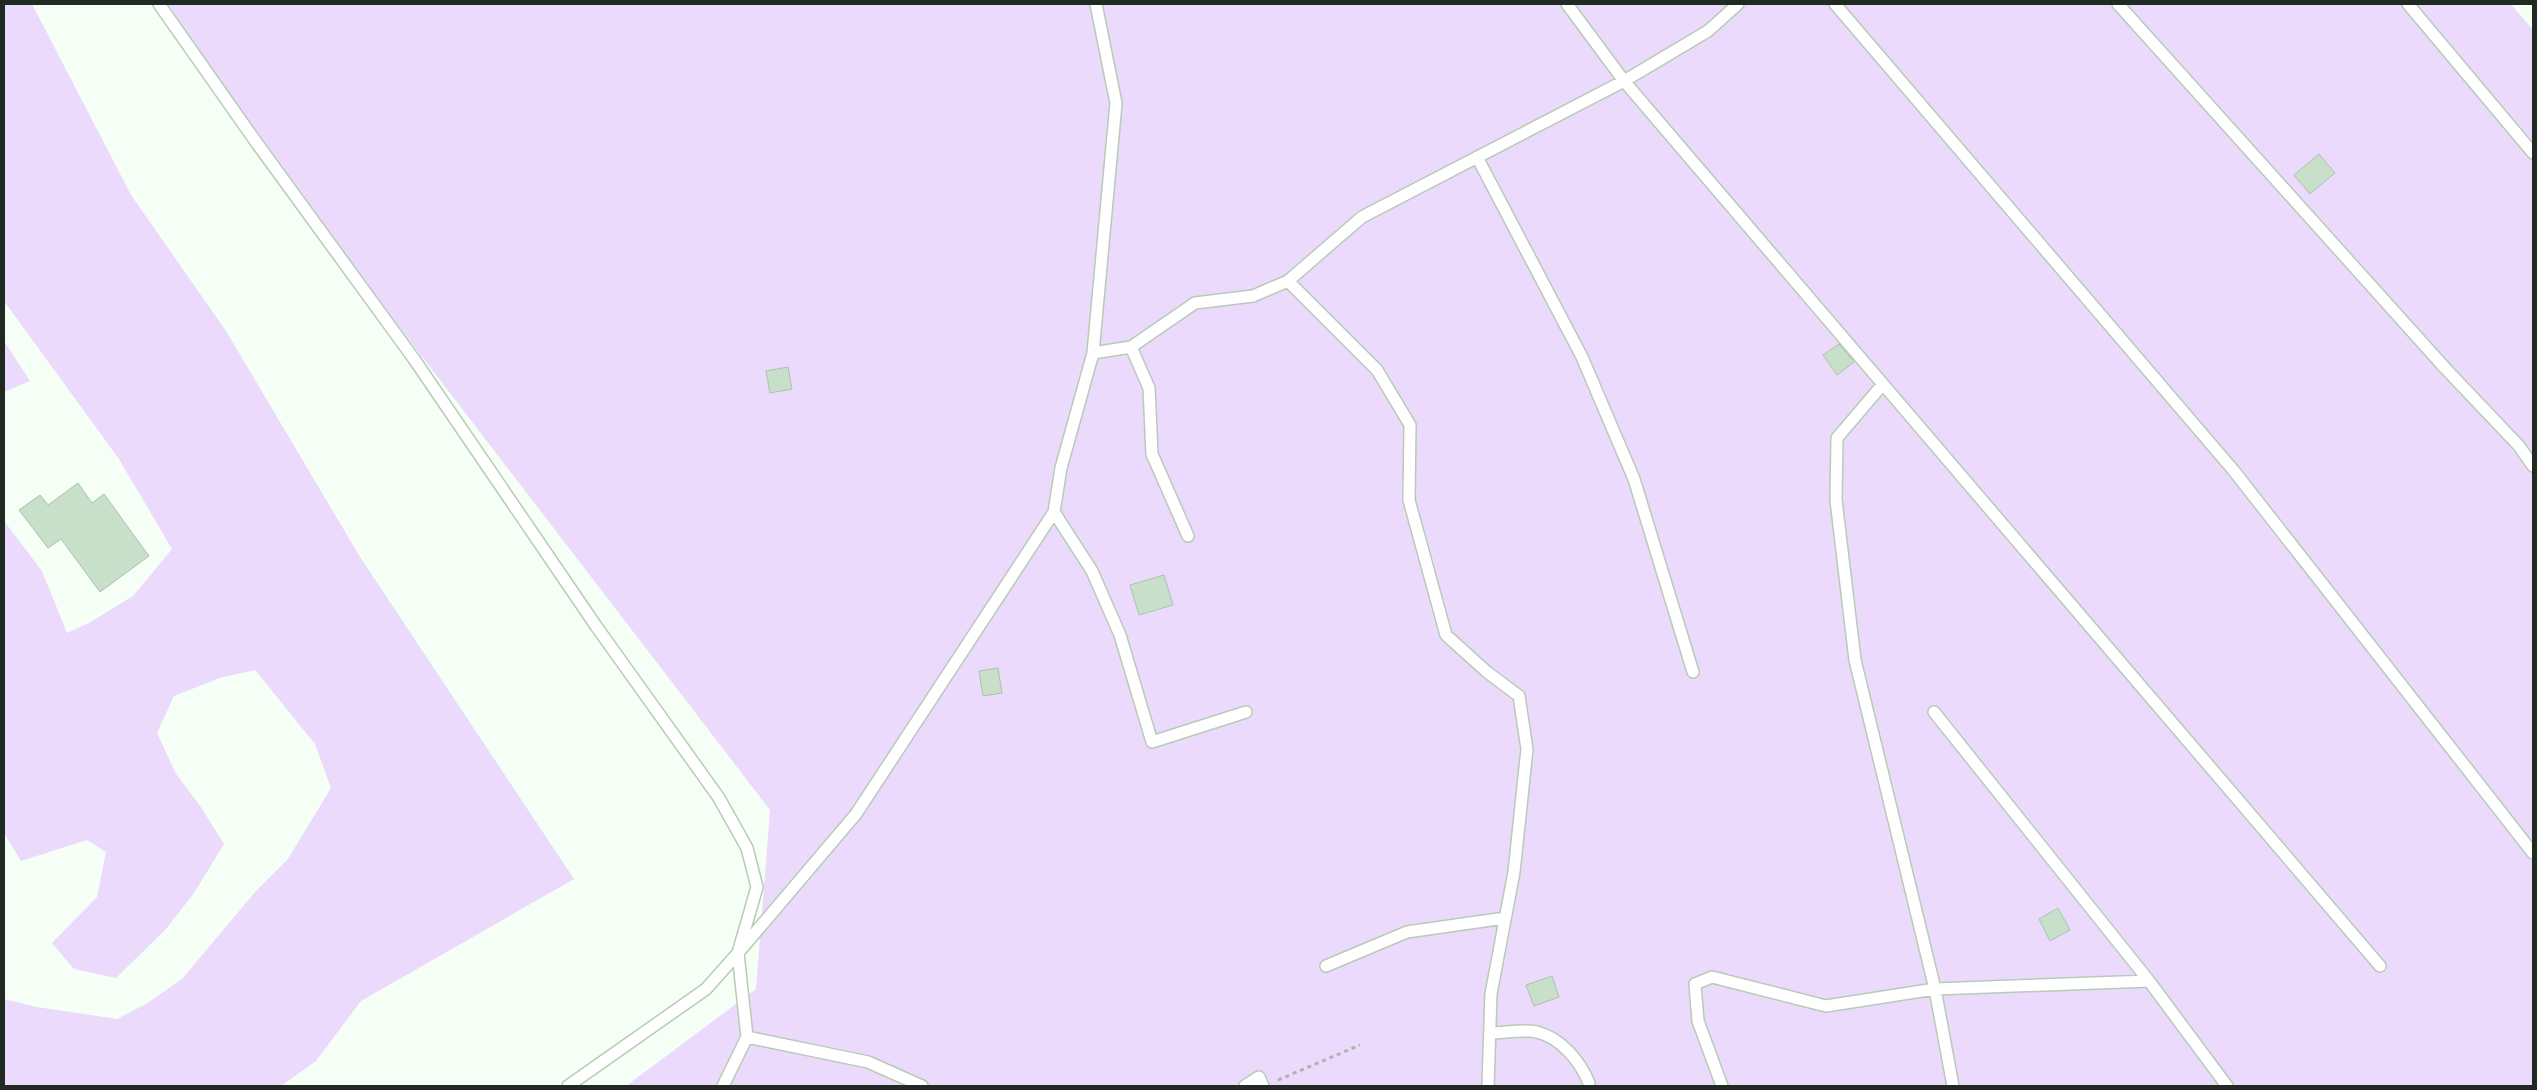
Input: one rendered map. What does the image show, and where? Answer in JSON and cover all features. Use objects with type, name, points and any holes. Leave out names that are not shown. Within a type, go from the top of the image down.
[{"type":"lane","points":[[159,4],[256,142],[414,359],[596,626],[719,798],[747,848],[757,887],[738,953],[747,1037],[723,1086]]},
{"type":"lane","points":[[568,1086],[706,989],[856,814],[1054,512],[1061,468],[1093,353],[1116,103],[1096,4]]},
{"type":"lane","points":[[1568,4],[1624,81],[2380,966]]},
{"type":"lane","points":[[1093,353],[1131,347],[1195,303],[1254,296],[1288,281],[1362,217],[1624,81],[1708,30],[1738,4]]},
{"type":"lane","points":[[1835,4],[2234,471],[2533,853]]},
{"type":"lane","points":[[2118,4],[2445,368],[2519,446],[2533,466]]},
{"type":"lane","points":[[2408,4],[2533,153]]},
{"type":"lane","points":[[1477,157],[1582,357],[1634,479],[1693,672]]},
{"type":"lane","points":[[1288,281],[1377,370],[1410,425],[1409,500],[1446,635],[1487,672],[1519,696],[1528,749],[1514,872],[1491,994],[1488,1086]]},
{"type":"lane","points":[[1131,347],[1149,388],[1152,454],[1188,536]]},
{"type":"lane","points":[[1883,384],[1837,438],[1836,500],[1854,660],[1935,989],[1953,1086]]},
{"type":"lane","points":[[1054,512],[1092,571],[1120,635],[1152,742],[1246,712]]},
{"type":"lane","points":[[1934,712],[2149,981],[2227,1086]]},
{"type":"lane","points":[[1326,966],[1407,932],[1505,918]]},
{"type":"lane","points":[[1722,1086],[1698,1021],[1695,984],[1712,977],[1826,1006],[1935,989],[2149,981]]},
{"type":"lane","points":[[1490,1033],[1537,1032],[1563,1046],[1584,1072],[1589,1083]]},
{"type":"lane","points":[[747,1037],[868,1062],[922,1086]]},
{"type":"lane","points":[[1245,1086],[1259,1077],[1263,1086]]},
{"type":"path","points":[[1263,1086],[1360,1045]]},
{"type":"shaded area","points":[[4,4],[32,4],[131,195],[226,331],[360,557],[574,879],[361,1001],[316,1061],[281,1086],[4,1086],[4,999],[37,1007],[117,1019],[146,1004],[182,979],[256,891],[288,859],[331,788],[315,744],[255,670],[220,678],[174,696],[157,733],[176,774],[201,807],[224,844],[194,893],[166,929],[116,978],[74,969],[52,943],[97,897],[106,852],[87,840],[21,861],[4,833],[4,521],[42,571],[67,633],[89,623],[133,596],[172,549],[119,459],[4,301]]},
{"type":"shaded area","points":[[168,4],[2511,4],[2533,30],[2533,1086],[626,1086],[756,989],[770,810],[242,122]]},
{"type":"shaded area","points":[[4,341],[30,381],[4,392]]},
{"type":"building","points":[[2319,154],[2335,173],[2310,194],[2294,175]]},
{"type":"building","points":[[1839,344],[1854,362],[1837,375],[1823,355]]},
{"type":"building","points":[[788,367],[792,389],[770,393],[766,371]]},
{"type":"building","points":[[78,483],[92,503],[104,494],[149,556],[100,592],[61,539],[48,548],[19,510],[40,495],[48,505]]},
{"type":"building","points":[[1164,575],[1173,605],[1139,615],[1130,585]]},
{"type":"building","points":[[998,668],[1002,693],[983,696],[979,671]]},
{"type":"building","points":[[2058,908],[2070,930],[2050,941],[2039,919]]},
{"type":"building","points":[[1552,976],[1559,997],[1534,1006],[1526,985]]}]
